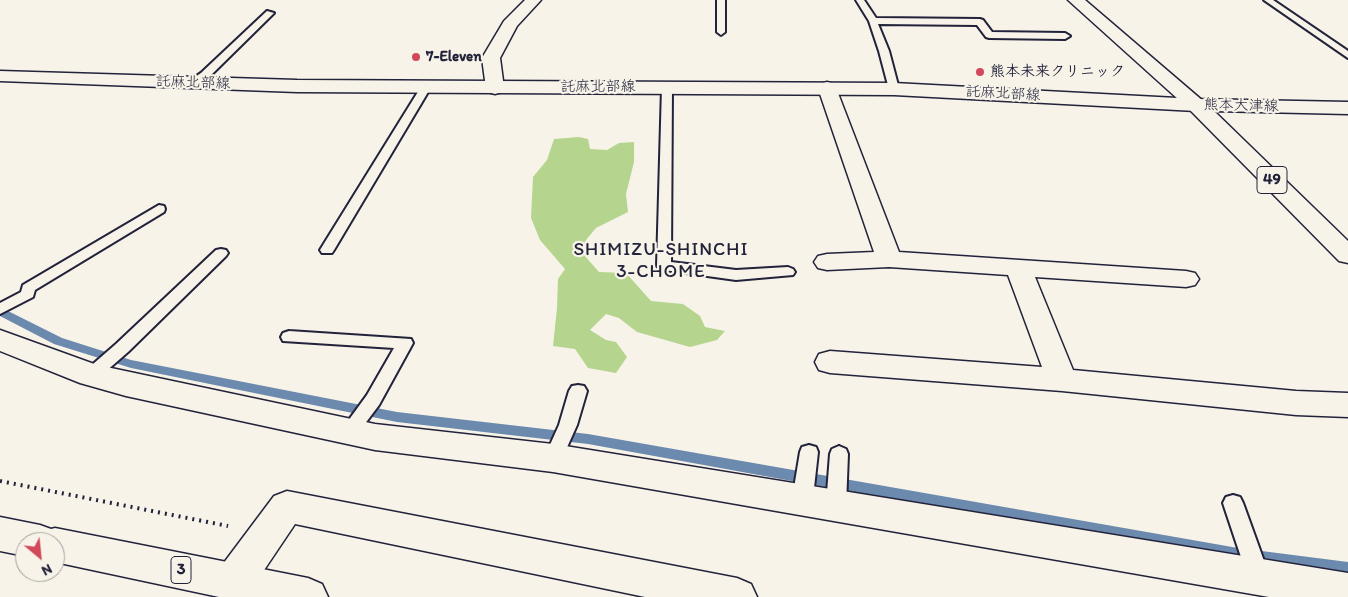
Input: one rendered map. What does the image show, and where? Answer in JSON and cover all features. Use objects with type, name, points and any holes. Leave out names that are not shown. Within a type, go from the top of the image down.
[{"type":"main road","points":[[495,88],[491,58],[510,24],[533,0]]},
{"type":"main road","points":[[1076,0],[1196,105]]},
{"type":"main road","name":"託麻北部線","points":[[0,76],[297,86],[894,88],[1196,105]]},
{"type":"main road","points":[[827,88],[889,259]]},
{"type":"main road","name":"熊本大津線","points":[[1196,105],[1348,108]]},
{"type":"main road","name":"熊本大津線","points":[[1196,105],[1348,255]]},
{"type":"main road","points":[[826,262],[889,259],[1186,279]]},
{"type":"main road","points":[[1019,269],[1062,380]]},
{"type":"main road","points":[[0,340],[96,371],[353,427],[375,437],[555,454],[1256,570],[1348,592]]},
{"type":"main road","points":[[830,362],[1062,380],[1296,404],[1348,405]]},
{"type":"main road","points":[[234,581],[287,507],[737,597]]},
{"type":"main road","points":[[0,534],[15,537]]},
{"type":"main road","name":"3","points":[[65,547],[308,597]]},
{"type":"lane","points":[[721,0],[721,32]]},
{"type":"lane","points":[[860,0],[873,21],[884,51],[894,88]]},
{"type":"lane","points":[[1268,0],[1348,55]]},
{"type":"lane","points":[[193,83],[205,75],[270,13]]},
{"type":"lane","points":[[873,21],[980,22],[989,35],[1066,36]]},
{"type":"lane","points":[[327,250],[426,87]]},
{"type":"lane","points":[[667,87],[664,266],[736,275],[788,272]]},
{"type":"lane","points":[[0,309],[28,294],[28,288],[159,209]]},
{"type":"lane","points":[[96,371],[221,253]]},
{"type":"lane","points":[[289,337],[405,343],[373,400],[353,427]]},
{"type":"lane","points":[[555,454],[568,425],[578,391]]},
{"type":"lane","points":[[802,494],[808,458]]},
{"type":"lane","points":[[837,500],[838,461]]},
{"type":"lane","points":[[1233,503],[1256,570]]},
{"type":"green space","points":[[579,137],[588,139],[590,149],[607,150],[619,143],[634,142],[634,162],[626,194],[628,212],[596,228],[586,240],[584,255],[599,272],[626,273],[651,301],[683,304],[700,316],[705,327],[725,331],[717,340],[690,347],[637,332],[619,318],[606,314],[590,330],[606,340],[616,342],[627,357],[616,373],[588,368],[575,349],[553,346],[558,279],[565,269],[540,240],[531,218],[533,177],[547,160],[554,139]]},
{"type":"waterway","points":[[0,311],[58,341],[131,364],[397,417],[588,439],[1238,555],[1348,569]]},
{"type":"place","name":"7-Eleven","points":[[416,57]]},
{"type":"place","name":"熊本未来クリニック","points":[[980,72]]},
{"type":"district","name":"SHIMIZU-SHINCHI 3-CHOME","points":[[661,261]]}]
